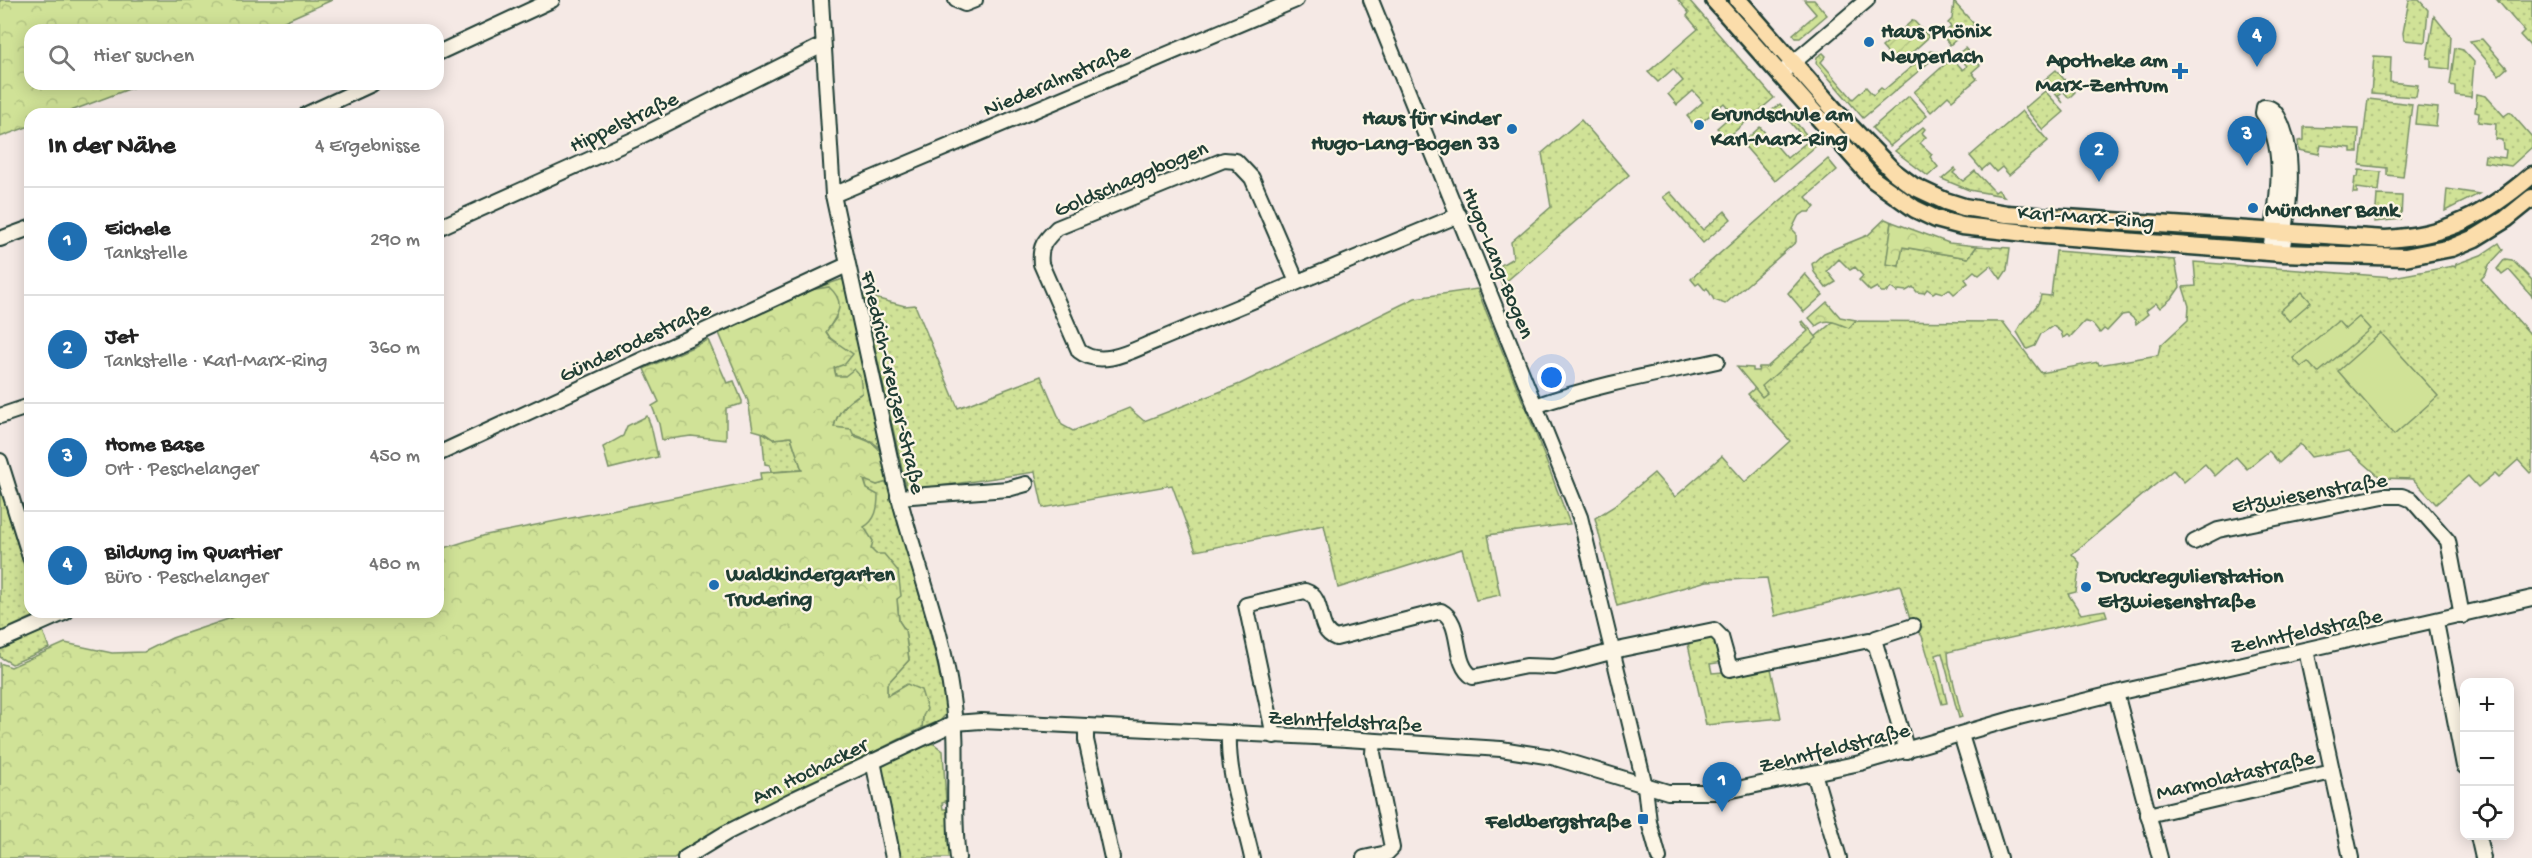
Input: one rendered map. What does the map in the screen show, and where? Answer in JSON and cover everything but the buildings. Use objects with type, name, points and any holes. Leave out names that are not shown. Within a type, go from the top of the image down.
[{"type":"main road","name":"Karl-Marx-Ring","points":[[1714,0],[1874,180],[1901,201],[1936,219],[1988,230],[2276,252],[2365,257],[2427,255],[2475,238],[2506,219],[2532,198]]},
{"type":"main road","name":"Karl-Marx-Ring","points":[[1738,0],[1875,155],[1913,186],[1945,201],[1992,212],[2385,239],[2432,234],[2457,225],[2482,213],[2532,175]]},
{"type":"street","points":[[444,50],[552,0]]},
{"type":"street","points":[[958,1],[965,4],[975,0]]},
{"type":"street","name":"Niederalmstraße","points":[[833,195],[1296,0]]},
{"type":"street","name":"Hugo-Lang-Bogen","points":[[1371,0],[1580,517],[1645,786]]},
{"type":"street","points":[[1779,75],[1867,0]]},
{"type":"street","name":"Friedrich-Creuzer-Straße","points":[[817,1],[823,45],[833,195],[898,497],[930,598],[952,696],[955,723],[954,805],[958,858]]},
{"type":"street","name":"Hippelstraße","points":[[444,225],[635,139],[823,45]]},
{"type":"street","points":[[320,108],[359,90]]},
{"type":"street","points":[[2276,252],[2290,155],[2289,142],[2274,111],[2264,107],[2263,113],[2272,125],[2277,141],[2278,233]]},
{"type":"street","name":"Goldschaggbogen","points":[[1297,282],[1252,178],[1236,161],[1224,160],[1057,228],[1044,241],[1040,249],[1041,264],[1079,351],[1097,359],[1110,358],[1141,347],[1458,215]]},
{"type":"street","points":[[0,239],[24,230]]},
{"type":"street","name":"Günderodestraße","points":[[444,451],[847,265]]},
{"type":"street","points":[[1535,406],[1615,382],[1717,361]]},
{"type":"street","points":[[0,416],[24,408]]},
{"type":"street","points":[[0,461],[24,538]]},
{"type":"street","points":[[898,497],[1008,489],[1026,484]]},
{"type":"street","name":"Etzwiesenstraße","points":[[2194,542],[2218,530],[2383,496],[2402,495],[2412,500],[2448,541],[2462,616]]},
{"type":"street","points":[[1274,736],[1246,605],[1305,591],[1310,593],[1317,602],[1324,630],[1329,636],[1336,638],[1441,611],[1450,618],[1464,666],[1473,677],[1526,666],[1554,667],[1714,630],[1721,637],[1730,669],[1869,640],[1876,646],[1907,751]]},
{"type":"street","name":"Zehntfeldstraße","points":[[955,723],[981,721],[1229,733],[1540,754],[1668,792],[1711,794],[1907,751],[2019,717],[2116,693],[2436,622],[2532,598]]},
{"type":"street","points":[[0,641],[43,618]]},
{"type":"street","points":[[2436,622],[2460,745]]},
{"type":"street","points":[[1872,642],[1876,638],[1913,626]]},
{"type":"street","points":[[2306,650],[2351,858]]},
{"type":"street","points":[[2116,693],[2160,858]]},
{"type":"street","name":"Am Hochacker","points":[[685,858],[726,833],[955,723]]},
{"type":"street","points":[[1086,726],[1086,740],[1113,858]]},
{"type":"street","points":[[1229,733],[1228,745],[1234,780],[1252,858]]},
{"type":"street","points":[[1961,735],[1999,858]]},
{"type":"street","points":[[1364,858],[1387,854],[1392,849],[1373,753],[1374,741]]},
{"type":"street","points":[[873,761],[893,858]]},
{"type":"street","name":"Marmolatastraße","points":[[2148,815],[2332,772]]},
{"type":"street","points":[[1814,773],[1839,858]]},
{"type":"street","points":[[1645,786],[1649,822],[1659,858]]},
{"type":"street","points":[[2479,840],[2483,858]]},
{"type":"green space","points":[[0,0],[332,0],[278,24],[24,24],[24,90],[126,90],[79,108],[24,108],[24,128],[0,137]]},
{"type":"green space","points":[[1678,0],[1689,0],[1774,98],[1727,138],[1717,128],[1733,114],[1724,103],[1696,127],[1687,116],[1703,102],[1693,91],[1677,105],[1668,94],[1683,81],[1673,69],[1658,82],[1648,72],[1698,29]]},
{"type":"green space","points":[[1804,0],[1814,0],[1827,15],[1800,38],[1796,38],[1793,34],[1816,14]]},
{"type":"green space","points":[[2409,0],[2419,0],[2428,10],[2425,42],[2404,40],[2403,33]]},
{"type":"green space","points":[[2497,0],[2532,0],[2532,48],[2520,35],[2524,31]]},
{"type":"green space","points":[[1954,2],[1974,24],[1950,45],[1942,35],[1951,27],[1948,23],[1952,19]]},
{"type":"green space","points":[[2434,16],[2451,37],[2449,69],[2431,67],[2431,58],[2427,58]]},
{"type":"green space","points":[[1913,20],[1929,37],[1898,65],[1882,47]]},
{"type":"green space","points":[[2482,39],[2507,68],[2499,75],[2470,41]]},
{"type":"green space","points":[[1965,48],[1980,65],[1972,72],[1977,79],[1952,100],[1948,96],[1931,112],[1914,92],[1952,58],[1963,70],[1967,66],[1957,55]]},
{"type":"green space","points":[[2455,48],[2463,50],[2474,62],[2471,97],[2455,95],[2455,86],[2450,85]]},
{"type":"green space","points":[[1930,51],[1940,53],[1863,118],[1816,63],[1817,57],[1823,53],[1826,56],[1821,62],[1853,99],[1866,87],[1873,95],[1881,88],[1884,90]]},
{"type":"green space","points":[[2374,56],[2391,57],[2390,82],[2418,85],[2416,97],[2371,94]]},
{"type":"green space","points":[[2056,70],[2075,92],[2069,98],[2063,91],[2058,96],[2063,103],[2044,80]]},
{"type":"green space","points":[[2045,91],[2064,112],[2043,130],[2025,108]]},
{"type":"green space","points":[[2477,94],[2486,96],[2504,116],[2510,112],[2532,137],[2532,147],[2511,166],[2484,162],[2485,155],[2505,158],[2506,150],[2503,149],[2502,140],[2495,139],[2496,124],[2478,122],[2479,113],[2475,112]]},
{"type":"green space","points":[[1909,96],[1927,116],[1890,146],[1872,128]]},
{"type":"green space","points":[[2368,99],[2412,104],[2403,177],[2387,175],[2387,168],[2360,165]]},
{"type":"green space","points":[[1780,104],[1816,146],[1775,181],[1742,143],[1760,127],[1787,158],[1807,142],[1779,109],[1774,114],[1771,111]]},
{"type":"green space","points":[[2417,106],[2438,108],[2436,126],[2415,124]]},
{"type":"green space","points":[[2022,111],[2048,141],[2009,175],[2002,167],[1996,172],[1989,164],[1982,170],[1970,156]]},
{"type":"green space","points":[[1581,120],[1629,175],[1502,285],[1496,268],[1513,258],[1511,242],[1551,207],[1542,153]]},
{"type":"green space","points":[[1923,127],[1925,129],[1922,133],[1926,137],[1920,143],[1932,154],[1930,157],[1938,167],[1928,176],[1895,151]]},
{"type":"green space","points":[[2304,127],[2359,129],[2358,152],[2351,152],[2351,148],[2321,145],[2319,154],[2299,150],[2298,141],[2304,140]]},
{"type":"green space","points":[[1828,159],[1837,170],[1806,197],[1815,207],[1798,217],[1792,229],[1796,233],[1796,242],[1725,304],[1714,300],[1707,288],[1705,290],[1699,283],[1696,285],[1691,279],[1694,276]]},
{"type":"green space","points":[[1955,168],[1953,173],[1963,181],[1975,171],[1995,192],[1998,190],[2004,196],[1969,190],[1942,179]]},
{"type":"green space","points":[[2359,170],[2381,172],[2379,191],[2357,188],[2357,193],[2353,193],[2355,177],[2358,177]]},
{"type":"green space","points":[[2447,189],[2479,194],[2445,211]]},
{"type":"green space","points":[[1670,192],[1703,230],[1725,211],[1731,219],[1703,243],[1663,197]]},
{"type":"green space","points":[[2377,195],[2402,196],[2401,219],[2375,222]]},
{"type":"green space","points":[[1941,205],[2250,236],[2250,240],[2182,235],[2158,238],[1984,224],[1937,212]]},
{"type":"green space","points":[[1885,219],[1892,222],[1887,264],[1899,266],[1902,247],[1968,258],[1977,246],[2010,248],[2007,270],[2001,279],[1991,265],[1979,275],[1974,271],[1965,279],[1968,283],[1954,294],[1949,289],[1943,293],[1936,291],[1933,293],[1927,289],[1924,293],[1917,292],[1913,287],[1906,291],[1897,292],[1891,288],[1887,292],[1881,292],[1877,287],[1870,291],[1859,280],[1863,276],[1855,267],[1850,270],[1839,259],[1827,271],[1836,282],[1826,288],[1814,272],[1812,264],[1824,253],[1868,235]]},
{"type":"green space","points":[[1892,222],[1949,243],[1977,246],[1968,258],[1903,247],[1899,266],[1886,264]]},
{"type":"green space","points":[[2499,243],[2503,250],[2489,265],[2486,274],[2481,279],[2532,336],[2532,471],[2530,473],[2518,460],[2499,477],[2495,473],[2478,487],[2468,476],[2436,504],[2413,479],[2381,478],[2349,450],[2311,457],[2300,444],[2279,463],[2269,451],[2247,469],[2236,457],[2215,476],[2205,464],[2184,482],[2173,470],[2072,554],[2080,563],[2076,592],[2068,594],[2081,614],[2105,610],[2107,616],[1948,652],[1962,717],[1959,718],[1942,653],[1936,655],[1947,703],[1942,704],[1922,636],[1911,623],[1900,585],[1775,616],[1767,578],[1707,581],[1617,606],[1595,518],[1613,507],[1654,473],[1675,497],[1722,456],[1745,482],[1790,441],[1748,394],[1834,321],[2003,322],[2041,373],[2098,362],[2099,365],[2158,355],[2160,346],[2188,320],[2189,306],[2183,287],[2196,286],[2194,262],[2393,277],[2455,267],[2456,264],[2481,255]]},
{"type":"green space","points":[[2056,251],[2175,260],[2180,287],[2173,297],[2160,308],[2156,303],[2146,311],[2148,314],[2136,324],[2128,314],[2122,315],[2107,331],[2104,329],[2100,333],[2092,323],[2084,322],[2070,337],[2067,335],[2063,338],[2061,332],[2053,326],[2041,334],[2035,346],[2027,349],[2017,332],[2019,326],[2037,305],[2041,295],[2051,296]]},
{"type":"green space","points":[[2505,259],[2512,260],[2532,280],[2532,296],[2509,270],[2502,275],[2497,269]]},
{"type":"green space","points":[[1805,274],[1823,295],[1804,312],[1788,293]]},
{"type":"green space","points":[[843,279],[880,448],[871,441],[834,427],[844,407],[862,393],[845,376],[836,377],[830,338],[826,331],[836,318],[829,287],[810,290]]},
{"type":"green space","points":[[829,287],[838,298],[837,315],[826,332],[830,338],[853,354],[845,364],[834,368],[836,376],[845,376],[854,369],[860,376],[862,393],[844,407],[834,427],[851,429],[854,436],[877,447],[882,457],[887,482],[877,485],[864,480],[867,489],[878,495],[878,504],[876,513],[864,527],[873,541],[871,549],[876,554],[884,554],[898,571],[901,596],[897,599],[899,621],[905,630],[909,660],[887,684],[887,696],[907,684],[921,690],[927,709],[923,716],[922,728],[722,828],[674,858],[0,858],[0,663],[11,667],[65,643],[112,653],[144,652],[172,638],[231,618],[444,618],[444,548],[486,535],[761,480],[760,473],[802,470],[791,437],[773,439],[753,430],[748,401],[719,333],[810,290]]},
{"type":"green space","points":[[1477,289],[1570,524],[1488,535],[1500,595],[1476,600],[1462,549],[1338,588],[1324,525],[1196,551],[1172,485],[1043,508],[1035,472],[907,491],[863,295],[905,306],[915,305],[958,408],[1041,376],[1062,425],[1073,431],[1129,408],[1144,421],[1240,384],[1415,298]]},
{"type":"green space","points":[[2302,292],[2311,302],[2289,321],[2280,311]]},
{"type":"green space","points":[[1827,302],[1840,317],[1856,320],[1849,328],[1828,321],[1816,326],[1809,318]]},
{"type":"green space","points":[[2359,317],[2370,329],[2318,373],[2308,362],[2301,367],[2293,358],[2338,321],[2345,329]]},
{"type":"green space","points":[[1803,321],[1817,338],[1762,386],[1767,393],[1762,397],[1737,367],[1753,368],[1753,371],[1758,371],[1759,367],[1767,367],[1808,331],[1801,322]]},
{"type":"green space","points":[[2381,333],[2438,396],[2394,435],[2338,371]]},
{"type":"green space","points":[[708,340],[727,383],[734,381],[742,401],[742,404],[726,408],[726,440],[691,436],[662,440],[652,406],[659,402],[644,369]]},
{"type":"green space","points":[[647,416],[658,457],[609,469],[603,447],[623,436],[627,426]]},
{"type":"green space","points":[[762,432],[773,439],[791,437],[802,470],[771,472],[770,465],[765,464]]},
{"type":"green space","points":[[864,479],[877,485],[887,482],[942,684],[947,713],[940,721],[922,728],[923,716],[887,697],[887,684],[909,660],[905,630],[899,621],[897,599],[871,549],[864,527],[867,489]]},
{"type":"green space","points":[[0,486],[24,565],[24,618],[30,618],[0,632]]},
{"type":"green space","points":[[43,631],[49,648],[12,664],[0,657],[0,649]]},
{"type":"green space","points":[[1713,637],[1717,640],[1724,662],[1710,664],[1712,673],[1771,668],[1781,718],[1706,725],[1687,640]]},
{"type":"green space","points":[[927,743],[934,744],[943,751],[946,802],[942,803],[943,809],[947,809],[950,858],[899,858],[880,767]]},
{"type":"place","name":"Haus Phönix Neuperlach","points":[[1869,42]]},
{"type":"place","name":"Bildung im Quartier","points":[[2257,67]]},
{"type":"place","name":"Apotheke am Marx-Zentrum","points":[[2180,71]]},
{"type":"place","name":"Grundschule am Karl-Marx-Ring","points":[[1699,125]]},
{"type":"place","name":"Haus für Kinder Hugo-Lang-Bogen 33","points":[[1512,129]]},
{"type":"place","name":"Home Base","points":[[2247,166]]},
{"type":"place","name":"Jet","points":[[2099,182]]},
{"type":"place","name":"Münchner Bank","points":[[2253,208]]},
{"type":"place","name":"Waldkindergarten Trudering","points":[[714,585]]},
{"type":"place","name":"Druckregulierstation Etzwiesenstraße","points":[[2086,587]]},
{"type":"place","name":"Eichele","points":[[1722,812]]},
{"type":"place","name":"Feldbergstraße","points":[[1643,819]]}]
